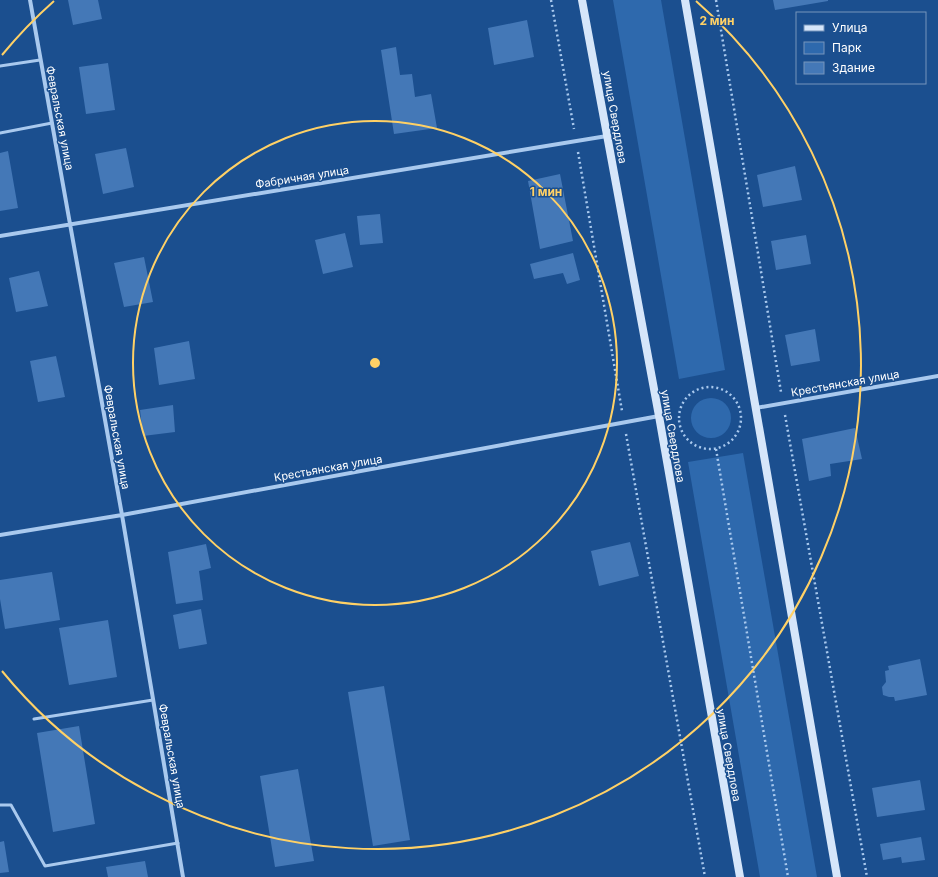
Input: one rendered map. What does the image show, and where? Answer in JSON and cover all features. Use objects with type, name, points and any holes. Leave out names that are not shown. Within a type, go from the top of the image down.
[{"type":"main road","name":"улица Свердлова","points":[[582,0],[659,416],[740,877]]},
{"type":"main road","points":[[685,0],[837,877]]},
{"type":"street","name":"Февральская улица","points":[[30,0],[122,515],[183,877]]},
{"type":"street","name":"Фабричная улица","points":[[0,236],[607,136]]},
{"type":"street","name":"Крестьянская улица","points":[[756,408],[938,376]]},
{"type":"street","name":"Крестьянская улица","points":[[0,535],[122,515],[659,416]]},
{"type":"lane","points":[[0,66],[40,60]]},
{"type":"lane","points":[[0,133],[52,123]]},
{"type":"lane","points":[[34,719],[153,700]]},
{"type":"lane","points":[[0,806],[11,805],[45,866],[178,843]]},
{"type":"path","points":[[551,0],[624,423],[705,877]]},
{"type":"path","points":[[716,0],[783,404],[867,877]]},
{"type":"path","points":[[711,386],[721,388],[730,394],[737,402],[741,411],[742,422],[739,432],[733,440],[724,447],[716,449],[704,449],[694,446],[686,439],[678,420],[680,409],[684,400],[692,392],[711,386]]},
{"type":"path","points":[[716,449],[788,877]]},
{"type":"green space","points":[[613,0],[661,0],[725,370],[679,379]]},
{"type":"green space","points":[[715,398],[722,401],[728,407],[731,418],[730,426],[722,435],[715,438],[707,438],[700,435],[692,426],[691,414],[694,407],[703,399]]},
{"type":"green space","points":[[743,453],[817,877],[760,877],[688,462]]},
{"type":"building","points":[[68,0],[98,0],[102,19],[73,25]]},
{"type":"building","points":[[773,0],[828,0],[828,1],[775,10]]},
{"type":"building","points":[[527,20],[534,57],[494,65],[488,28]]},
{"type":"building","points":[[396,47],[400,75],[412,74],[415,97],[431,94],[437,128],[394,134],[381,50]]},
{"type":"building","points":[[108,63],[115,110],[86,114],[79,67]]},
{"type":"building","points":[[126,148],[134,187],[103,194],[95,154]]},
{"type":"building","points":[[8,151],[18,208],[0,211],[0,153]]},
{"type":"building","points":[[795,166],[802,200],[763,207],[757,175]]},
{"type":"building","points":[[560,174],[573,241],[540,249],[528,181]]},
{"type":"building","points":[[380,214],[383,243],[360,245],[357,216]]},
{"type":"building","points":[[345,233],[353,267],[323,274],[315,240]]},
{"type":"building","points":[[806,235],[811,264],[776,270],[771,241]]},
{"type":"building","points":[[573,253],[580,280],[567,284],[563,273],[534,279],[530,264]]},
{"type":"building","points":[[144,257],[153,302],[124,307],[114,263]]},
{"type":"building","points":[[39,271],[48,306],[16,312],[9,278]]},
{"type":"building","points":[[815,329],[820,361],[791,366],[785,335]]},
{"type":"building","points":[[189,341],[195,379],[159,385],[154,348]]},
{"type":"building","points":[[56,356],[65,397],[38,402],[30,361]]},
{"type":"building","points":[[173,405],[175,432],[143,436],[140,410]]},
{"type":"building","points":[[855,428],[862,459],[830,464],[831,476],[809,481],[802,439]]},
{"type":"building","points":[[630,542],[639,576],[599,586],[591,551]]},
{"type":"building","points":[[206,544],[211,568],[199,571],[203,600],[176,604],[168,552]]},
{"type":"building","points":[[52,572],[60,620],[5,629],[0,599],[0,580]]},
{"type":"building","points":[[201,609],[207,644],[179,649],[173,615]]},
{"type":"building","points":[[108,620],[117,677],[69,685],[59,628]]},
{"type":"building","points":[[920,659],[927,695],[895,701],[894,697],[883,695],[882,687],[886,682],[885,671],[889,670],[888,666]]},
{"type":"building","points":[[384,686],[410,840],[373,846],[348,692]]},
{"type":"building","points":[[79,726],[95,824],[53,832],[37,733]]},
{"type":"building","points":[[298,769],[314,861],[275,867],[260,776]]},
{"type":"building","points":[[920,780],[925,810],[877,817],[872,788]]},
{"type":"building","points":[[921,837],[925,860],[902,863],[901,857],[883,860],[880,844]]},
{"type":"building","points":[[4,841],[9,872],[0,873],[0,842]]},
{"type":"building","points":[[145,861],[148,877],[108,877],[106,867]]}]
